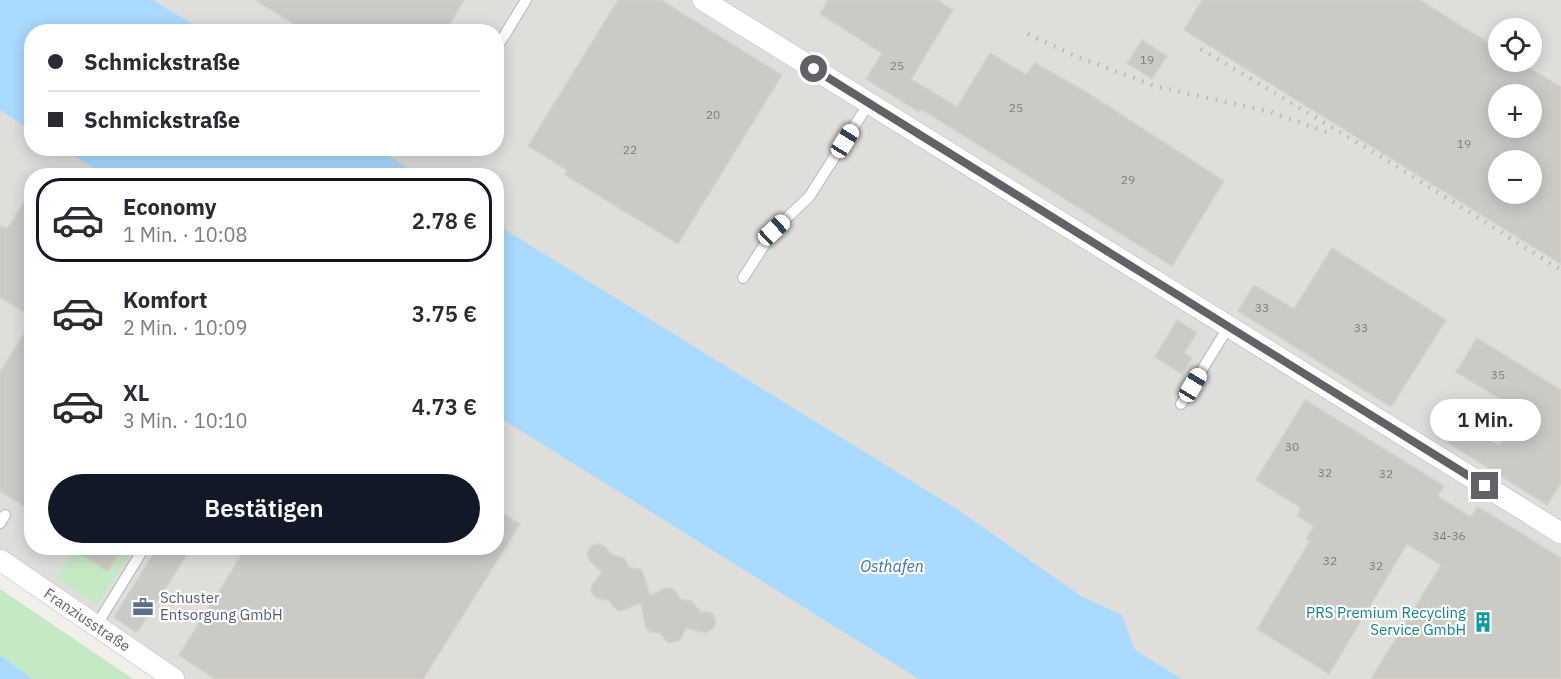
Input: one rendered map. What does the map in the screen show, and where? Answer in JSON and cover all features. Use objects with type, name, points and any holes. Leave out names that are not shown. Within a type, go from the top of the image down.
[{"type":"street","points":[[703,0],[1561,533]]},
{"type":"street","name":"Franziusstraße","points":[[0,560],[174,679]]},
{"type":"lane","points":[[504,36],[526,0]]},
{"type":"lane","points":[[743,278],[774,230],[809,197],[869,103]]},
{"type":"lane","points":[[1181,404],[1229,326]]},
{"type":"lane","points":[[96,626],[140,555]]},
{"type":"shaded area","name":"Osthafen","points":[[0,0],[1561,0],[1561,679],[174,679],[0,560]]},
{"type":"green space","points":[[73,555],[82,555],[108,571],[118,555],[129,555],[97,605],[56,577]]},
{"type":"green space","points":[[0,589],[133,679],[33,679],[0,655]]},
{"type":"water","points":[[0,0],[153,0],[192,24],[24,24],[24,125],[0,110]]},
{"type":"water","points":[[74,156],[391,156],[408,168],[94,168]]},
{"type":"water","name":"Osthafen","points":[[504,229],[960,511],[1081,596],[1122,615],[1135,650],[1182,679],[919,679],[504,420]]},
{"type":"water","points":[[0,655],[33,679],[0,679]]},
{"type":"building","points":[[255,0],[464,0],[450,24],[294,24]]},
{"type":"building","points":[[618,0],[661,0],[782,75],[678,244],[565,175],[567,170],[528,146]]},
{"type":"building","points":[[828,0],[937,0],[953,10],[911,79],[957,107],[990,53],[1026,75],[1035,63],[1086,92],[1224,181],[1172,266],[921,109],[919,112],[866,79],[882,53],[820,14]]},
{"type":"building","points":[[1202,0],[1420,0],[1488,43],[1488,72],[1536,72],[1561,87],[1561,264],[1184,30]]},
{"type":"building","points":[[1142,40],[1167,56],[1152,79],[1127,63]]},
{"type":"building","points":[[24,202],[24,312],[0,297],[0,225],[7,229]]},
{"type":"building","points":[[1332,248],[1446,320],[1391,407],[1238,311],[1254,285],[1294,309]]},
{"type":"building","points":[[1177,320],[1197,333],[1184,353],[1192,358],[1182,374],[1155,357]]},
{"type":"building","points":[[24,334],[24,506],[0,491],[0,372]]},
{"type":"building","points":[[1477,338],[1561,390],[1561,483],[1547,505],[1439,437],[1452,416],[1499,446],[1520,411],[1456,372]]},
{"type":"building","points":[[1305,400],[1444,486],[1437,496],[1471,517],[1478,507],[1561,558],[1561,679],[1371,679],[1441,565],[1407,544],[1329,674],[1257,629],[1310,541],[1306,539],[1314,526],[1297,516],[1301,508],[1256,480]]},
{"type":"building","points":[[504,514],[520,524],[504,550]]},
{"type":"building","points":[[599,544],[612,555],[624,558],[629,567],[642,570],[650,596],[665,588],[672,588],[680,599],[691,601],[701,612],[712,613],[716,621],[713,629],[705,633],[686,628],[680,640],[670,643],[661,633],[651,632],[646,628],[641,603],[620,611],[614,608],[609,601],[595,597],[591,587],[602,572],[590,561],[587,554],[591,546]]},
{"type":"building","points":[[82,555],[118,555],[108,571]]},
{"type":"building","points":[[153,555],[187,555],[137,633],[114,617]]},
{"type":"building","points":[[242,555],[501,555],[423,679],[215,679],[179,655]]},
{"type":"railway","points":[[1028,34],[1075,56],[1155,86],[1271,112],[1329,133]]},
{"type":"railway","points":[[1201,49],[1385,159],[1561,270]]},
{"type":"place","name":"Schuster Entsorgung GmbH","points":[[143,607]]},
{"type":"place","name":"PRS Premium Recycling Service GmbH","points":[[1483,622]]},
{"type":"route","points":[[814,69],[1485,486]]}]
